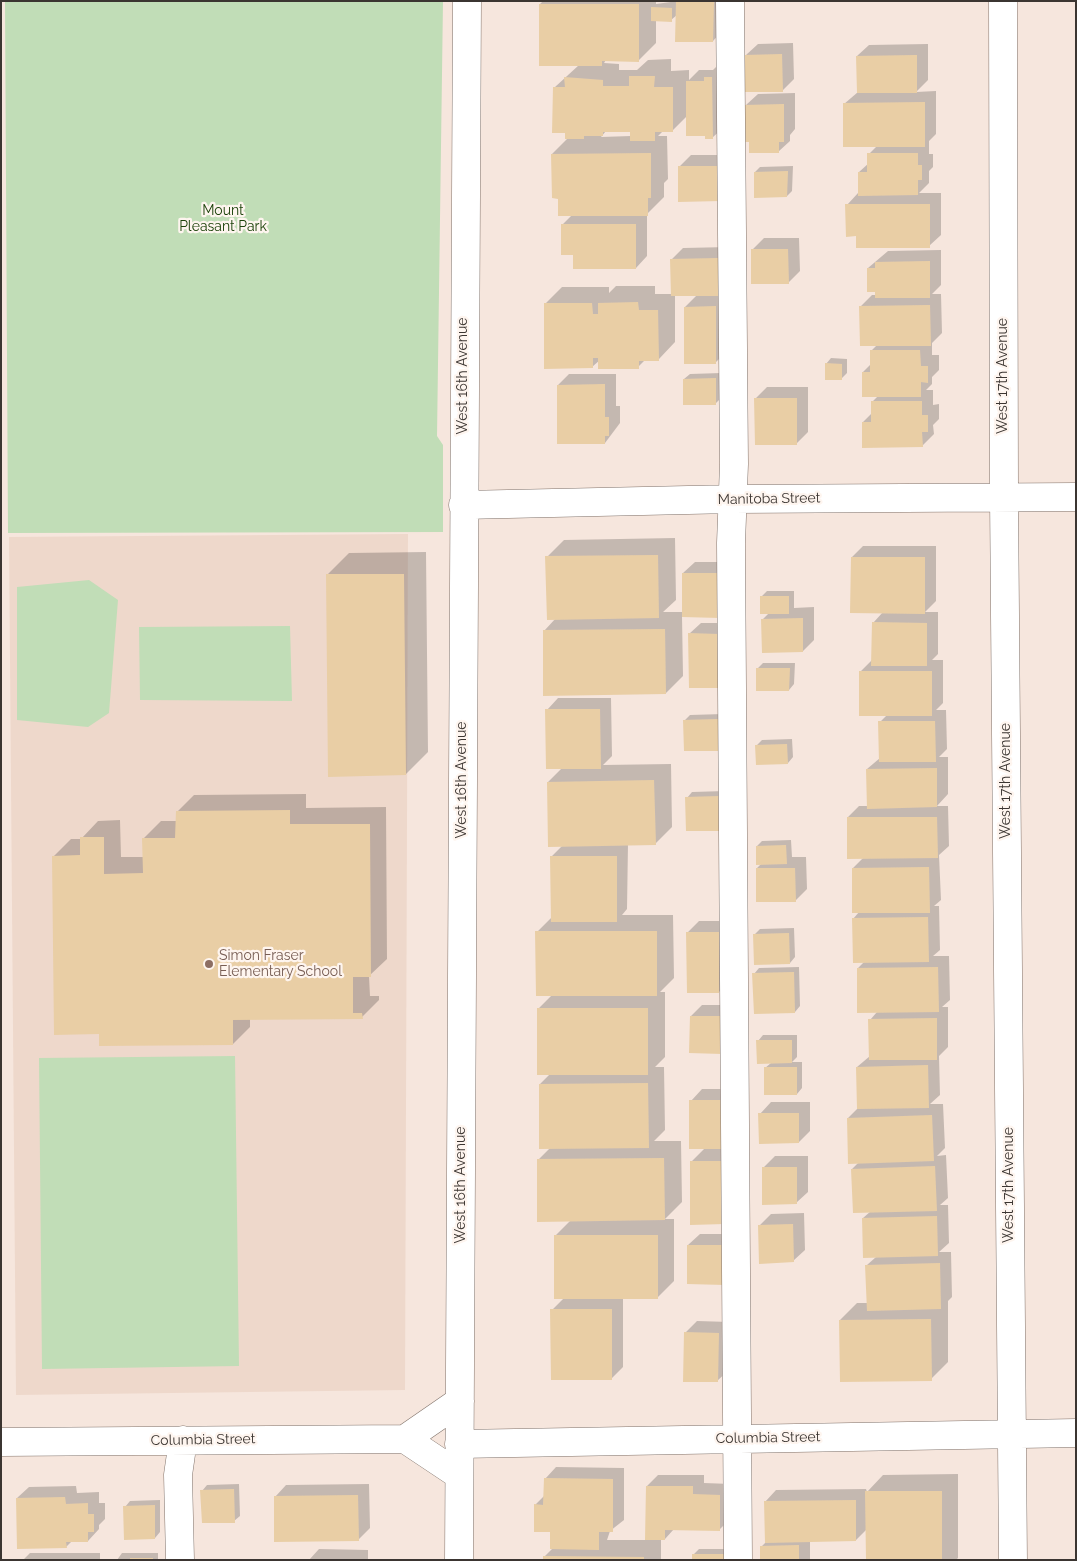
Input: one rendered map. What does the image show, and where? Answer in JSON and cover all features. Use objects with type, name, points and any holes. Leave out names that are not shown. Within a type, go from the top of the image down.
[{"type":"street","name":"West 16th Avenue","points":[[459,1560],[467,1]]},
{"type":"street","points":[[730,1],[738,1560]]},
{"type":"street","name":"West 17th Avenue","points":[[1002,1],[1013,1560]]},
{"type":"street","name":"Manitoba Street","points":[[463,505],[733,499],[1076,497]]},
{"type":"street","points":[[459,1475],[405,1439],[460,1401]]},
{"type":"street","name":"Columbia Street","points":[[459,1444],[1076,1433]]},
{"type":"street","name":"Columbia Street","points":[[1,1442],[405,1439]]},
{"type":"street","points":[[180,1560],[178,1475],[183,1440]]},
{"type":"shaded area","name":"Simon Fraser Elementary School","points":[[408,534],[405,1390],[16,1395],[9,537]]},
{"type":"green space","name":"Mount Pleasant Park","points":[[5,1],[443,1],[437,436],[443,445],[443,532],[8,533]]},
{"type":"green space","points":[[89,580],[118,600],[109,713],[88,727],[17,720],[17,587]]},
{"type":"green space","points":[[290,626],[292,701],[140,700],[139,627]]},
{"type":"green space","points":[[235,1056],[239,1366],[42,1369],[39,1058]]},
{"type":"building","points":[[676,2],[714,2],[713,42],[675,42]]},
{"type":"building","points":[[539,4],[639,4],[639,62],[602,61],[602,66],[539,66]]},
{"type":"building","points":[[651,7],[672,8],[672,22],[651,21]]},
{"type":"building","points":[[782,54],[783,92],[745,92],[745,55]]},
{"type":"building","points":[[917,55],[917,93],[857,93],[856,56]]},
{"type":"building","points":[[629,76],[655,76],[654,87],[673,87],[673,132],[655,132],[655,141],[630,141],[630,132],[603,132],[603,136],[584,136],[584,139],[565,139],[565,133],[552,133],[553,87],[565,87],[564,77],[603,80],[603,86],[629,86]]},
{"type":"building","points":[[704,77],[712,77],[713,139],[705,139],[705,136],[686,136],[686,81],[704,81]]},
{"type":"building","points":[[925,102],[925,147],[843,147],[843,103]]},
{"type":"building","points":[[784,104],[784,142],[779,142],[779,153],[749,153],[749,142],[745,142],[745,105]]},
{"type":"building","points":[[651,153],[651,198],[648,198],[648,216],[558,216],[558,199],[552,198],[551,154]]},
{"type":"building","points":[[867,153],[918,153],[918,165],[922,165],[922,180],[918,180],[918,195],[858,196],[858,172],[867,172]]},
{"type":"building","points":[[678,166],[720,166],[721,201],[678,202]]},
{"type":"building","points":[[788,171],[787,197],[754,198],[754,172]]},
{"type":"building","points":[[845,204],[930,204],[930,248],[856,248],[856,236],[846,237]]},
{"type":"building","points":[[561,224],[636,224],[636,269],[573,269],[573,255],[561,255]]},
{"type":"building","points":[[751,249],[788,249],[789,284],[751,284]]},
{"type":"building","points":[[718,258],[718,296],[671,296],[670,259]]},
{"type":"building","points":[[930,261],[930,298],[875,298],[875,292],[867,292],[867,268],[875,268],[875,262]]},
{"type":"building","points":[[638,302],[639,310],[658,310],[659,361],[639,361],[639,369],[598,369],[598,358],[593,358],[593,368],[544,369],[544,303],[592,303],[593,314],[598,314],[598,303]]},
{"type":"building","points":[[930,305],[931,346],[860,346],[859,306]]},
{"type":"building","points":[[716,306],[716,364],[684,364],[684,307]]},
{"type":"building","points":[[870,350],[920,350],[921,366],[928,366],[928,383],[921,382],[921,397],[862,397],[862,372],[870,372]]},
{"type":"building","points":[[825,363],[842,364],[842,380],[825,380]]},
{"type":"building","points":[[716,378],[716,405],[683,405],[683,379]]},
{"type":"building","points":[[605,384],[605,417],[609,417],[609,436],[605,436],[605,444],[557,444],[557,385]]},
{"type":"building","points":[[754,398],[797,398],[797,445],[755,445]]},
{"type":"building","points":[[871,401],[922,401],[922,415],[928,415],[928,432],[922,432],[923,447],[862,448],[862,422],[871,422]]},
{"type":"building","points":[[658,555],[659,618],[547,620],[545,556]]},
{"type":"building","points":[[851,557],[925,557],[925,614],[850,613]]},
{"type":"building","points":[[682,573],[720,573],[720,618],[682,617]]},
{"type":"building","points":[[326,574],[404,574],[406,775],[328,777]]},
{"type":"building","points":[[760,596],[789,596],[789,614],[760,614]]},
{"type":"building","points":[[803,618],[803,652],[762,653],[761,619]]},
{"type":"building","points":[[872,622],[927,623],[927,666],[871,666]]},
{"type":"building","points":[[665,629],[666,694],[543,696],[543,630]]},
{"type":"building","points":[[688,633],[718,634],[718,688],[689,688]]},
{"type":"building","points":[[756,668],[790,668],[789,691],[756,691]]},
{"type":"building","points":[[859,671],[932,671],[932,716],[859,716]]},
{"type":"building","points":[[545,709],[600,709],[601,769],[546,769]]},
{"type":"building","points":[[718,719],[718,751],[684,751],[683,720]]},
{"type":"building","points":[[878,721],[935,721],[936,762],[879,762]]},
{"type":"building","points":[[787,744],[788,764],[756,765],[755,745]]},
{"type":"building","points":[[937,768],[937,807],[867,809],[866,769]]},
{"type":"building","points":[[654,780],[656,845],[548,847],[547,782]]},
{"type":"building","points":[[720,796],[722,831],[686,831],[685,797]]},
{"type":"building","points":[[290,810],[290,824],[370,824],[371,977],[353,977],[353,1013],[362,1013],[363,1019],[233,1020],[233,1045],[99,1046],[99,1034],[54,1035],[52,856],[80,855],[80,837],[104,837],[104,874],[143,873],[142,838],[175,838],[176,811]]},
{"type":"building","points":[[847,817],[937,817],[938,858],[847,859]]},
{"type":"building","points":[[786,845],[787,864],[756,865],[756,846]]},
{"type":"building","points":[[550,856],[617,856],[617,922],[551,922]]},
{"type":"building","points":[[929,867],[930,913],[852,913],[852,868]]},
{"type":"building","points":[[756,868],[795,868],[796,902],[756,902]]},
{"type":"building","points":[[928,917],[929,962],[853,963],[852,918]]},
{"type":"building","points":[[535,931],[657,931],[657,996],[536,996]]},
{"type":"building","points":[[686,932],[719,932],[719,993],[687,993]]},
{"type":"building","points":[[789,933],[790,964],[754,965],[753,934]]},
{"type":"building","points":[[938,967],[939,1012],[857,1013],[857,968]]},
{"type":"building","points":[[794,972],[795,1013],[754,1014],[752,973]]},
{"type":"building","points":[[537,1008],[648,1008],[648,1075],[537,1075]]},
{"type":"building","points":[[690,1016],[723,1016],[722,1054],[689,1053]]},
{"type":"building","points":[[937,1018],[937,1060],[869,1060],[868,1019]]},
{"type":"building","points":[[756,1040],[792,1040],[792,1063],[757,1064]]},
{"type":"building","points":[[928,1065],[929,1108],[857,1109],[856,1067]]},
{"type":"building","points":[[764,1067],[797,1067],[797,1095],[764,1095]]},
{"type":"building","points":[[648,1083],[649,1148],[539,1149],[539,1084]]},
{"type":"building","points":[[689,1100],[723,1100],[723,1149],[689,1149]]},
{"type":"building","points":[[758,1113],[799,1113],[799,1143],[759,1144]]},
{"type":"building","points":[[932,1115],[934,1161],[848,1164],[847,1118]]},
{"type":"building","points":[[664,1158],[665,1220],[537,1222],[537,1159]]},
{"type":"building","points":[[690,1161],[724,1161],[725,1224],[690,1225]]},
{"type":"building","points":[[935,1166],[937,1211],[853,1213],[851,1169]]},
{"type":"building","points":[[762,1167],[797,1167],[797,1204],[762,1205]]},
{"type":"building","points":[[937,1216],[938,1256],[863,1258],[862,1218]]},
{"type":"building","points":[[793,1224],[794,1262],[759,1264],[758,1225]]},
{"type":"building","points":[[554,1235],[658,1235],[658,1299],[554,1299]]},
{"type":"building","points":[[687,1245],[726,1245],[725,1285],[687,1284]]},
{"type":"building","points":[[940,1263],[941,1309],[867,1311],[865,1265]]},
{"type":"building","points":[[550,1309],[612,1309],[612,1380],[551,1380]]},
{"type":"building","points":[[931,1319],[932,1381],[840,1382],[839,1320]]},
{"type":"building","points":[[684,1332],[719,1333],[718,1382],[683,1382]]},
{"type":"building","points":[[544,1478],[613,1479],[613,1532],[599,1532],[599,1550],[550,1549],[550,1532],[534,1532],[534,1504],[543,1505]]},
{"type":"building","points":[[646,1486],[693,1486],[693,1494],[720,1495],[720,1531],[665,1530],[665,1540],[645,1540]]},
{"type":"building","points":[[234,1489],[235,1523],[202,1523],[200,1490]]},
{"type":"building","points":[[865,1491],[942,1491],[942,1560],[866,1560]]},
{"type":"building","points":[[358,1495],[359,1541],[274,1542],[274,1496]]},
{"type":"building","points":[[65,1497],[66,1504],[88,1503],[88,1514],[94,1514],[94,1532],[88,1532],[88,1542],[66,1542],[67,1548],[17,1549],[16,1498]]},
{"type":"building","points":[[856,1500],[856,1541],[765,1543],[764,1501]]},
{"type":"building","points":[[155,1505],[155,1539],[124,1540],[123,1506]]},
{"type":"building","points":[[799,1545],[799,1560],[760,1560],[760,1546]]},
{"type":"building","points":[[692,1554],[724,1554],[724,1560],[692,1560]]},
{"type":"building","points":[[543,1556],[644,1557],[644,1560],[543,1560]]},
{"type":"building","points":[[130,1558],[153,1558],[153,1560],[130,1560]]},
{"type":"place","name":"Simon Fraser Elementary School","points":[[209,964]]}]
